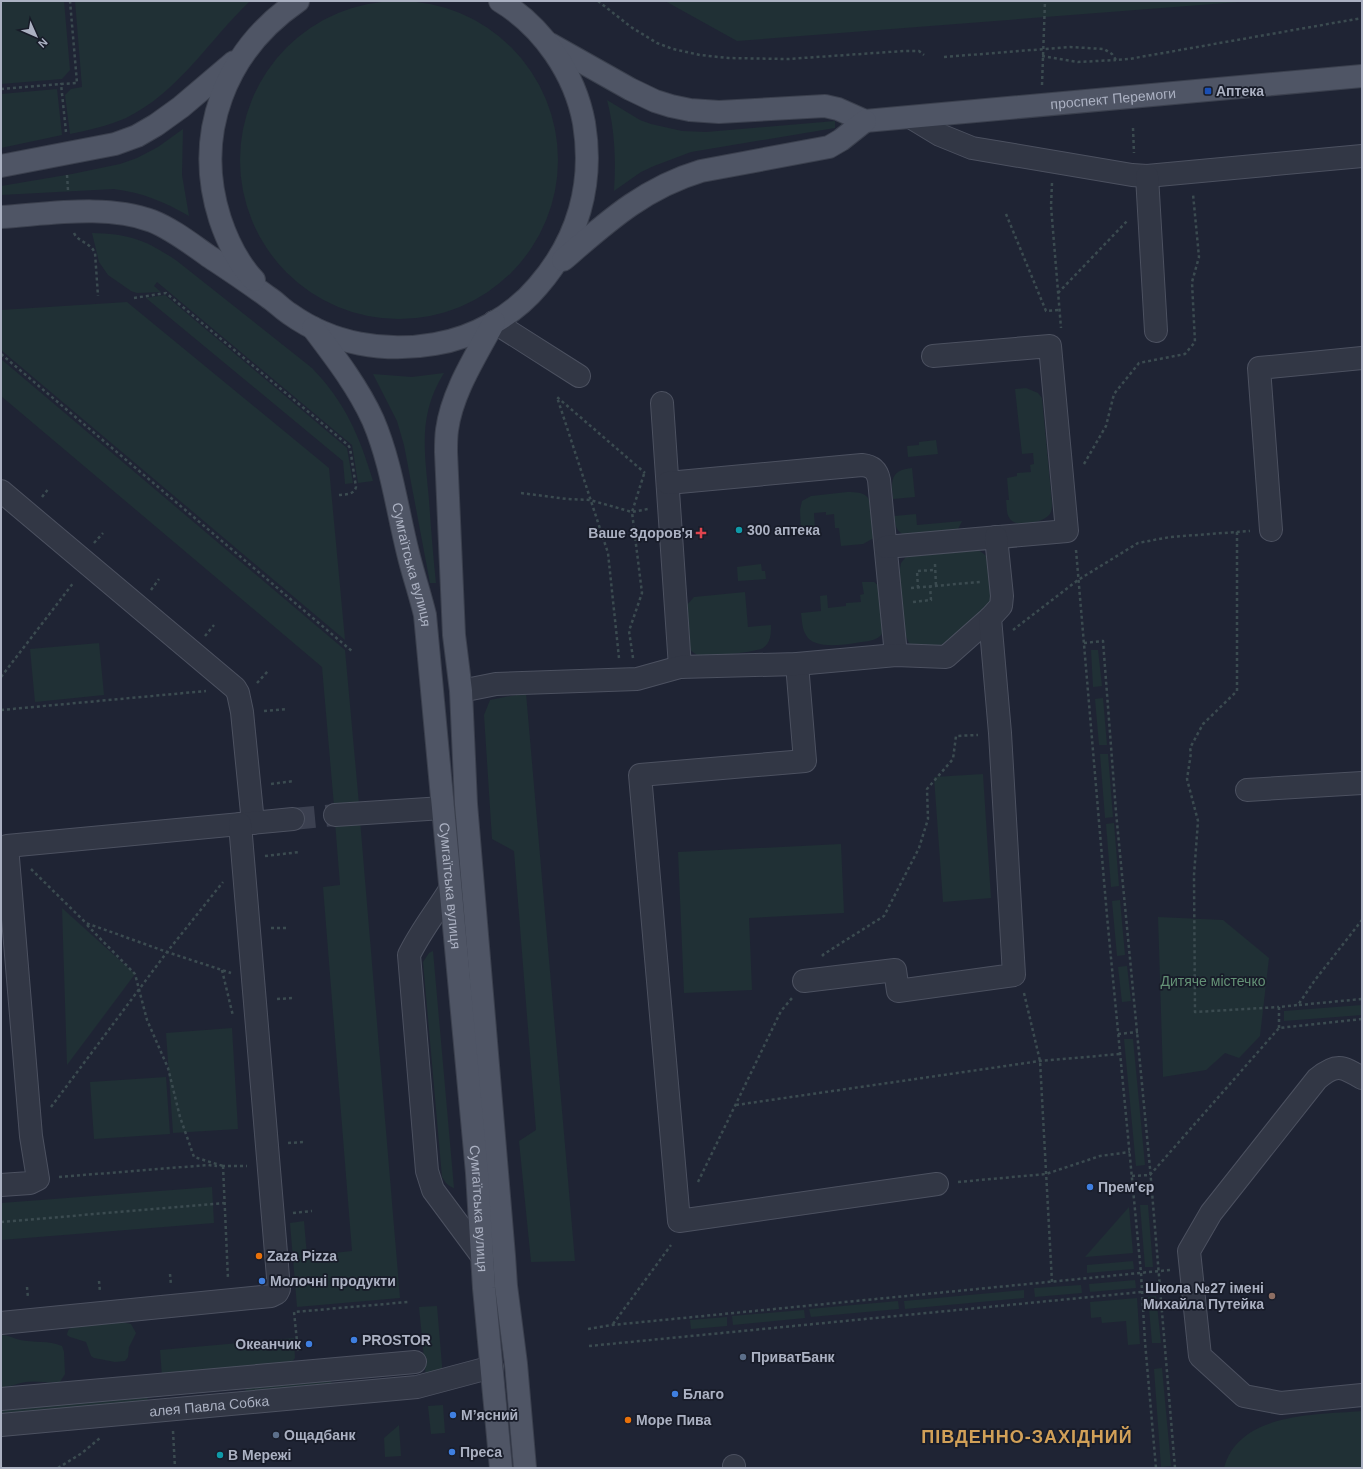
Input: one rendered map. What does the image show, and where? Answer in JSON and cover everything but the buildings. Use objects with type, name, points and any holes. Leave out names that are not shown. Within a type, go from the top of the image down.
[{"type":"main road","points":[[1,166],[115,144],[137,136],[156,125],[181,107],[245,51],[262,31],[282,12],[298,1]]},
{"type":"main road","points":[[1,217],[97,212],[121,213],[137,216],[170,230],[269,297],[290,314],[313,328],[338,338],[364,345],[391,348],[418,347],[444,343],[470,334],[494,322],[516,307],[536,289],[553,268],[567,245],[578,220],[584,194],[587,167],[586,140],[582,114],[574,88],[562,64],[547,42],[528,22],[500,1]]},
{"type":"main road","points":[[547,42],[630,89],[655,101],[671,106],[690,110],[719,112],[825,106],[838,109],[865,122],[829,147],[701,171],[684,176],[657,188],[629,205],[553,268]]},
{"type":"main road","points":[[245,51],[231,74],[221,99],[214,126],[211,152],[211,179],[216,206],[224,231],[236,255],[251,277],[269,297]]},
{"type":"main road","name":"проспект Перемоги","points":[[865,122],[1362,76]]},
{"type":"main road","name":"Сумгаїтська вулиця","points":[[494,322],[460,388],[451,410],[447,431],[446,452],[454,636],[460,691],[466,804],[506,1286],[516,1364],[525,1468]]},
{"type":"main road","name":"Сумгаїтська вулиця","points":[[313,328],[362,398],[375,426],[387,461],[424,615],[477,1173],[482,1256],[501,1468]]},
{"type":"street","points":[[912,118],[940,135],[972,148],[1118,173],[1147,176],[1362,156]]},
{"type":"street","points":[[1147,176],[1156,331]]},
{"type":"street","points":[[494,322],[579,376]]},
{"type":"street","points":[[886,547],[1066,531],[1050,346],[933,356]]},
{"type":"street","points":[[1271,530],[1259,368],[1362,358]]},
{"type":"street","points":[[662,403],[680,667]]},
{"type":"street","points":[[668,483],[862,465],[874,469],[878,474],[879,480],[886,547],[900,589],[896,654]]},
{"type":"street","points":[[1,491],[235,688],[238,693],[242,712],[247,823],[253,856],[254,981],[279,1289],[277,1293],[272,1296],[229,1299],[1,1323]]},
{"type":"street","points":[[804,981],[895,970],[898,991],[1014,975],[1000,733],[991,628],[1001,606],[1002,596],[996,537]]},
{"type":"street","points":[[460,691],[496,684],[636,673],[680,667],[797,664],[896,654],[946,657],[991,628]]},
{"type":"street","points":[[797,664],[805,761],[640,775],[679,1220],[937,1184]]},
{"type":"street","points":[[1247,790],[1362,783]]},
{"type":"street","points":[[335,815],[443,808]]},
{"type":"street","points":[[1,1186],[30,1183],[38,1179],[31,1136],[7,846],[293,819]]},
{"type":"street","points":[[449,890],[431,919],[418,936],[409,955],[427,1163],[433,1190],[482,1256]]},
{"type":"street","points":[[1362,1078],[1342,1067],[1328,1070],[1317,1079],[1211,1214],[1189,1250],[1200,1356],[1244,1396],[1281,1402],[1362,1395]]},
{"type":"street","name":"алея Павла Собка","points":[[1,1399],[415,1362]]},
{"type":"street","name":"алея Павла Собка","points":[[1,1425],[417,1387],[492,1367]]},
{"type":"path","points":[[598,1],[631,27],[657,43],[669,48],[696,54],[728,58],[788,59],[904,50],[920,51],[924,55]]},
{"type":"path","points":[[1042,105],[1042,56],[1045,1]]},
{"type":"path","points":[[1042,56],[1085,62],[1129,59],[1362,18]]},
{"type":"path","points":[[944,57],[1070,47],[1099,48],[1109,51],[1116,60]]},
{"type":"path","points":[[1,89],[61,84]]},
{"type":"path","points":[[1053,162],[1051,206],[1061,333]]},
{"type":"path","points":[[1058,293],[1149,198]]},
{"type":"path","points":[[1006,214],[1046,310],[1059,310]]},
{"type":"path","points":[[134,298],[166,293],[348,445],[350,448],[356,487],[355,491],[352,493],[339,495]]},
{"type":"path","points":[[1,354],[353,652]]},
{"type":"path","points":[[636,673],[619,661],[608,553],[557,397],[644,474]]},
{"type":"path","points":[[636,673],[629,631],[642,593],[632,512],[644,474],[665,442]]},
{"type":"path","points":[[521,493],[567,499],[590,500],[632,512],[670,504]]},
{"type":"path","points":[[991,628],[1001,636],[1014,630],[1078,580],[1138,543],[1170,537],[1271,530]]},
{"type":"path","points":[[1237,532],[1237,691],[1203,724],[1190,748],[1191,753],[1187,780],[1198,821],[1194,875],[1195,1012],[1279,1007],[1362,999]]},
{"type":"path","points":[[1076,546],[1118,1034],[1141,1273],[1141,1292],[1156,1468]]},
{"type":"path","points":[[1,677],[88,564]]},
{"type":"path","points":[[918,588],[917,571],[935,570]]},
{"type":"path","points":[[900,589],[1001,580]]},
{"type":"path","points":[[900,589],[912,602],[931,600],[930,586]]},
{"type":"path","points":[[1084,643],[1103,641],[1116,812],[1138,1032],[1175,1468]]},
{"type":"path","points":[[1,710],[235,688]]},
{"type":"path","points":[[263,711],[287,709]]},
{"type":"path","points":[[264,784],[294,781]]},
{"type":"path","points":[[7,846],[86,923],[135,974],[147,1020],[168,1068],[180,1117],[194,1156],[222,1166]]},
{"type":"path","points":[[31,1136],[167,952],[253,856],[300,852]]},
{"type":"path","points":[[1298,1005],[1315,980],[1362,920]]},
{"type":"path","points":[[86,923],[254,981]]},
{"type":"path","points":[[268,928],[286,928]]},
{"type":"path","points":[[1014,975],[1022,984],[1040,1061],[1052,1282]]},
{"type":"path","points":[[274,999],[294,998]]},
{"type":"path","points":[[1132,1176],[1150,1175],[1279,1028],[1279,1007]]},
{"type":"path","points":[[1279,1028],[1362,1019]]},
{"type":"path","points":[[1118,1034],[1138,1032]]},
{"type":"path","points":[[735,1105],[1040,1061],[1120,1054]]},
{"type":"path","points":[[286,1144],[305,1142]]},
{"type":"path","points":[[937,1184],[1046,1174],[1100,1156],[1130,1152]]},
{"type":"path","points":[[38,1179],[208,1165],[222,1166]]},
{"type":"path","points":[[222,1166],[229,1299]]},
{"type":"path","points":[[1,1222],[224,1203]]},
{"type":"path","points":[[292,1213],[312,1211]]},
{"type":"path","points":[[612,1325],[671,1245]]},
{"type":"path","points":[[588,1329],[612,1325],[1141,1273],[1159,1272],[1192,1277]]},
{"type":"path","points":[[589,1346],[1160,1291],[1192,1277]]},
{"type":"path","points":[[299,1372],[294,1312],[408,1302]]},
{"type":"path","points":[[58,1468],[82,1453],[104,1435],[106,1416]]},
{"type":"green space","points":[[1,1],[64,1],[70,70],[62,79],[1,84]]},
{"type":"green space","points":[[75,1],[250,1],[178,80],[145,107],[126,118],[70,134],[65,95],[71,89],[82,87]]},
{"type":"green space","points":[[383,1],[415,1],[445,7],[474,19],[488,27],[512,47],[532,71],[546,99],[552,114],[558,144],[558,176],[552,206],[546,221],[532,249],[512,273],[488,293],[474,301],[445,313],[415,319],[383,319],[353,313],[324,301],[310,293],[286,273],[266,249],[258,235],[246,206],[240,176],[240,144],[246,114],[258,85],[266,71],[286,47],[310,27],[324,19],[353,7]]},
{"type":"green space","points":[[665,1],[1252,1],[737,41]]},
{"type":"green space","points":[[57,89],[62,135],[1,148],[1,94]]},
{"type":"green space","points":[[607,100],[640,120],[682,131],[706,132],[835,121],[835,128],[691,152],[641,172],[614,191],[614,146],[612,123]]},
{"type":"green space","points":[[183,129],[182,175],[189,216],[153,198],[114,189],[1,195],[1,186],[72,174],[120,164],[137,158],[158,147]]},
{"type":"green space","points":[[92,233],[127,237],[147,243],[166,254],[177,261],[312,368],[334,394],[350,421],[363,450],[373,481],[358,483],[352,445],[157,282],[154,286],[161,292],[137,293],[131,291],[108,275],[99,262]]},
{"type":"green space","points":[[165,295],[347,448],[353,483],[345,484],[343,461],[146,298]]},
{"type":"green space","points":[[127,302],[329,468],[345,640],[1,350],[1,310]]},
{"type":"green space","points":[[1,359],[345,650],[359,804],[334,806],[322,667],[1,396]]},
{"type":"green space","points":[[444,373],[435,389],[430,404],[426,420],[425,435],[426,466],[436,583],[430,583],[404,445],[397,421],[373,374],[412,377]]},
{"type":"green space","points":[[1026,388],[1038,393],[1042,398],[1052,510],[1046,518],[1024,524],[1013,522],[1010,519],[1007,513],[1006,500],[1009,500],[1007,478],[1017,476],[1017,473],[1031,472],[1030,465],[1034,464],[1033,453],[1022,454],[1015,389]]},
{"type":"green space","points":[[936,440],[938,454],[908,457],[907,446],[919,445],[919,442]]},
{"type":"green space","points":[[912,468],[915,497],[893,499],[892,482],[896,474],[899,471]]},
{"type":"green space","points":[[847,492],[860,493],[869,500],[875,527],[874,538],[863,544],[841,546],[839,528],[835,528],[834,514],[826,515],[826,512],[814,513],[815,530],[801,532],[800,510],[802,501],[811,496]]},
{"type":"green space","points":[[916,514],[917,525],[962,521],[958,529],[953,532],[902,534],[898,530],[894,516]]},
{"type":"green space","points":[[975,549],[984,554],[988,559],[991,582],[990,604],[948,643],[934,648],[913,646],[909,643],[904,632],[899,575],[901,563],[910,555]]},
{"type":"green space","points":[[761,564],[762,571],[765,571],[766,579],[738,581],[737,567]]},
{"type":"green space","points":[[862,582],[874,582],[880,587],[884,630],[882,634],[869,641],[835,645],[826,645],[811,640],[806,635],[804,630],[801,613],[821,611],[820,596],[827,595],[828,608],[846,606],[846,603],[861,602],[860,595],[864,594]]},
{"type":"green space","points":[[745,592],[748,627],[771,625],[770,638],[766,646],[759,650],[713,656],[700,656],[690,650],[686,606],[694,597]]},
{"type":"green space","points":[[99,643],[104,695],[35,702],[30,649]]},
{"type":"green space","points":[[1091,650],[1098,650],[1102,686],[1093,687]]},
{"type":"green space","points":[[526,693],[575,1261],[531,1262],[519,1141],[536,1130],[514,851],[492,839],[484,715],[490,700]]},
{"type":"green space","points":[[1103,698],[1107,745],[1099,745],[1095,699]]},
{"type":"green space","points":[[1100,754],[1108,754],[1113,817],[1105,818]]},
{"type":"green space","points":[[983,774],[991,898],[943,902],[934,777]]},
{"type":"green space","points":[[360,820],[400,1298],[297,1307],[290,1223],[304,1221],[307,1256],[352,1251],[323,887],[340,885],[335,822]]},
{"type":"green space","points":[[1114,823],[1119,886],[1111,887],[1106,824]]},
{"type":"green space","points":[[841,844],[844,913],[749,918],[752,990],[684,993],[678,852]]},
{"type":"green space","points":[[1120,900],[1125,955],[1117,956],[1112,901]]},
{"type":"green space","points":[[62,908],[135,974],[67,1065]]},
{"type":"green space","name":"Дитяче містечко","points":[[1158,917],[1223,920],[1269,958],[1260,1036],[1239,1058],[1225,1053],[1206,1070],[1163,1077]]},
{"type":"green space","points":[[433,951],[454,1188],[447,1184],[442,1177],[423,962],[429,953]]},
{"type":"green space","points":[[1127,966],[1131,1001],[1122,1002],[1118,967]]},
{"type":"green space","points":[[1362,1005],[1362,1015],[1284,1021],[1284,1011]]},
{"type":"green space","points":[[232,1028],[238,1129],[173,1133],[166,1033]]},
{"type":"green space","points":[[1124,1039],[1133,1039],[1145,1165],[1136,1166]]},
{"type":"green space","points":[[166,1077],[170,1134],[94,1139],[90,1082]]},
{"type":"green space","points":[[212,1187],[214,1223],[1,1240],[1,1203]]},
{"type":"green space","points":[[1140,1205],[1148,1205],[1153,1267],[1145,1267]]},
{"type":"green space","points":[[1129,1207],[1133,1253],[1085,1257]]},
{"type":"green space","points":[[1133,1261],[1134,1269],[1087,1273],[1087,1265]]},
{"type":"green space","points":[[1135,1280],[1136,1288],[1090,1292],[1089,1284]]},
{"type":"green space","points":[[1081,1285],[1082,1293],[1035,1297],[1034,1288]]},
{"type":"green space","points":[[1024,1290],[1024,1298],[905,1309],[904,1301]]},
{"type":"green space","points":[[1156,1296],[1161,1343],[1152,1343],[1148,1297]]},
{"type":"green space","points":[[1137,1298],[1140,1344],[1128,1345],[1126,1321],[1102,1323],[1101,1317],[1091,1318],[1090,1302]]},
{"type":"green space","points":[[898,1301],[899,1309],[811,1317],[809,1309]]},
{"type":"green space","points":[[437,1306],[443,1377],[426,1378],[419,1307]]},
{"type":"green space","points":[[804,1310],[805,1318],[733,1325],[732,1316]]},
{"type":"green space","points":[[727,1317],[727,1326],[691,1329],[690,1320]]},
{"type":"green space","points":[[121,1322],[131,1324],[136,1333],[129,1347],[128,1357],[125,1361],[115,1362],[94,1358],[91,1356],[86,1342],[67,1335],[68,1331],[75,1326]]},
{"type":"green space","points":[[1,1335],[25,1341],[52,1343],[62,1346],[64,1352],[65,1374],[60,1382],[30,1382],[1,1387]]},
{"type":"green space","points":[[294,1338],[295,1358],[289,1365],[162,1377],[160,1350]]},
{"type":"green space","points":[[1162,1368],[1171,1466],[1161,1467],[1154,1369]]},
{"type":"green space","points":[[331,1377],[332,1389],[246,1396],[245,1384]]},
{"type":"green space","points":[[147,1392],[148,1405],[1,1418],[1,1406]]},
{"type":"green space","points":[[443,1405],[445,1433],[431,1434],[428,1406]]},
{"type":"green space","points":[[1362,1411],[1362,1468],[1224,1468],[1232,1450],[1245,1436],[1262,1426],[1281,1420],[1302,1416]]},
{"type":"green space","points":[[399,1425],[401,1456],[385,1457],[384,1438]]},
{"type":"tunnel","points":[[293,819],[335,815]]},
{"type":"place","name":"Аптека","points":[[1208,91]]},
{"type":"place","name":"300 аптека","points":[[739,530]]},
{"type":"place","name":"Ваше Здоров'я","points":[[701,533]]},
{"type":"place","name":"Прем'єр","points":[[1090,1187]]},
{"type":"place","name":"Zaza Pizza","points":[[259,1256]]},
{"type":"place","name":"Молочні продукти","points":[[262,1281]]},
{"type":"place","name":"Школа №27 імені Михайла Путейка","points":[[1272,1296]]},
{"type":"place","name":"PROSTOR","points":[[354,1340]]},
{"type":"place","name":"Океанчик","points":[[309,1344]]},
{"type":"place","name":"ПриватБанк","points":[[743,1357]]},
{"type":"place","name":"Благо","points":[[675,1394]]},
{"type":"place","name":"М’ясний","points":[[453,1415]]},
{"type":"place","name":"Море Пива","points":[[628,1420]]},
{"type":"place","name":"Ощадбанк","points":[[276,1435]]},
{"type":"place","name":"Преса","points":[[452,1452]]},
{"type":"place","name":"В Мережі","points":[[220,1455]]},
{"type":"district","name":"ПІВДЕННО-ЗАХІДНИЙ","points":[[1027,1437]]}]
